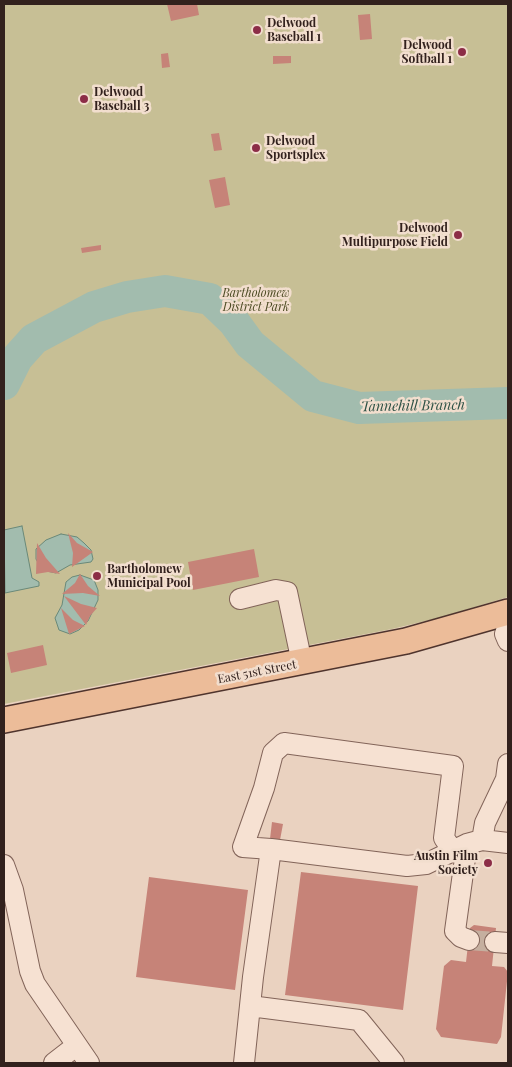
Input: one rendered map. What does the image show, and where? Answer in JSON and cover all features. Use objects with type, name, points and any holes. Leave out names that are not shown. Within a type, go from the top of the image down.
[{"type":"main road","name":"East 51st Street","points":[[4,720],[302,663],[406,641],[508,612]]},
{"type":"lane","points":[[240,599],[276,590],[287,592],[302,663]]},
{"type":"lane","points":[[508,625],[505,634],[508,642]]},
{"type":"lane","points":[[508,764],[506,779],[485,823],[468,845],[426,864],[407,866],[243,847],[264,788],[273,753],[284,743],[453,766],[444,838],[468,845],[508,843]]},
{"type":"lane","points":[[468,845],[455,931],[461,937],[469,940]]},
{"type":"lane","points":[[244,1063],[271,849]]},
{"type":"lane","points":[[4,865],[13,890],[32,978],[89,1063]]},
{"type":"lane","points":[[250,1006],[358,1020],[394,1063]]},
{"type":"lane","points":[[54,1063],[76,1046]]},
{"type":"green space","name":"Bartholomew District Park","points":[[4,4],[508,4],[508,597],[442,617],[392,629],[4,704]]},
{"type":"shaded area","points":[[22,526],[32,578],[39,582],[39,586],[5,593],[4,530]]},
{"type":"shaded area","points":[[61,534],[77,537],[84,543],[91,550],[93,559],[91,562],[70,565],[56,573],[42,570],[36,559],[36,549],[46,540]]},
{"type":"shaded area","points":[[80,575],[94,580],[98,590],[98,600],[88,621],[79,630],[70,634],[59,630],[55,618],[62,605],[66,582],[72,577]]},
{"type":"building","points":[[167,4],[197,4],[199,15],[171,21]]},
{"type":"building","points":[[370,14],[372,39],[360,40],[358,15]]},
{"type":"building","points":[[168,53],[170,67],[162,68],[161,54]]},
{"type":"building","points":[[273,56],[291,56],[291,63],[273,64]]},
{"type":"building","points":[[219,133],[222,150],[214,151],[211,134]]},
{"type":"building","points":[[225,177],[230,205],[215,208],[209,180]]},
{"type":"building","points":[[101,245],[101,250],[82,253],[81,248]]},
{"type":"building","points":[[68,533],[77,543],[93,552],[72,567],[73,553]]},
{"type":"building","points":[[37,543],[46,558],[60,574],[48,572],[36,574]]},
{"type":"building","points":[[254,549],[259,577],[193,590],[188,562]]},
{"type":"building","points":[[80,574],[88,586],[100,596],[83,593],[62,594],[75,583]]},
{"type":"building","points":[[64,596],[81,604],[97,608],[90,616],[86,625]]},
{"type":"building","points":[[61,608],[73,620],[85,626],[69,634]]},
{"type":"building","points":[[43,645],[47,665],[11,673],[7,653]]},
{"type":"building","points":[[272,822],[283,824],[280,840],[270,839]]},
{"type":"building","points":[[301,872],[418,886],[403,1010],[285,995]]},
{"type":"building","points":[[149,877],[248,890],[235,990],[136,977]]},
{"type":"building","points":[[474,925],[496,928],[492,966],[504,967],[508,972],[501,1037],[497,1044],[441,1037],[436,1029],[444,966],[451,960],[466,962],[470,928]]},
{"type":"waterway","name":"Tannehill Branch","points":[[4,384],[17,358],[34,339],[94,307],[127,297],[165,291],[210,299],[234,322],[250,344],[313,396],[359,408],[508,403]]},
{"type":"tunnel","points":[[469,940],[495,942]]},
{"type":"place","name":"Delwood Baseball 1","points":[[257,30]]},
{"type":"place","name":"Delwood Softball 1","points":[[462,52]]},
{"type":"place","name":"Delwood Baseball 3","points":[[84,99]]},
{"type":"place","name":"Delwood Sportsplex","points":[[256,148]]},
{"type":"place","name":"Delwood Multipurpose Field","points":[[458,235]]},
{"type":"place","name":"Bartholomew Municipal Pool","points":[[97,576]]},
{"type":"place","name":"Austin Film Society","points":[[488,863]]}]
